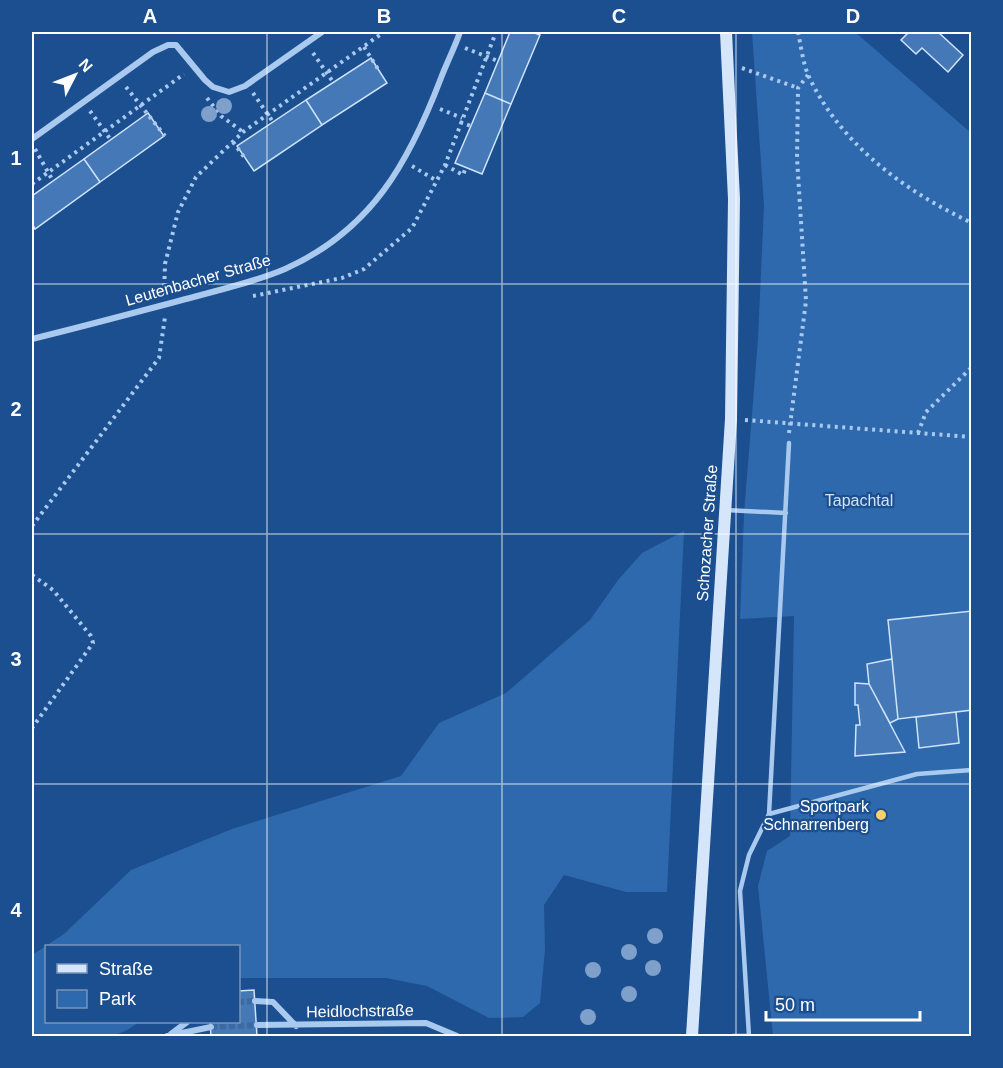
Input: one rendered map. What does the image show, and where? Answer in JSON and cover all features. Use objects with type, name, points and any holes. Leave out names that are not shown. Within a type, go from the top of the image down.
[{"type":"main road","name":"Schozacher Straße","points":[[693,1036],[731,419],[734,199],[726,32]]},
{"type":"street","points":[[32,141],[153,52],[168,45],[176,45],[213,87],[229,92],[248,84],[322,32]]},
{"type":"street","name":"Leutenbacher Straße","points":[[32,339],[269,275],[309,256],[360,218],[389,185],[420,133],[460,32]]},
{"type":"street","name":"Heidlochstraße","points":[[255,1001],[273,1002],[296,1026]]},
{"type":"street","points":[[168,1036],[186,1023]]},
{"type":"street","name":"Heidlochstraße","points":[[257,1025],[426,1023],[457,1036]]},
{"type":"street","points":[[168,1036],[211,1027]]},
{"type":"lane","points":[[733,1036],[749,1036],[740,891],[749,855],[769,814],[789,443]]},
{"type":"lane","points":[[725,510],[786,513]]},
{"type":"lane","points":[[769,814],[917,774],[972,770]]},
{"type":"path","points":[[32,526],[159,358],[165,315],[169,309],[162,288],[178,212],[196,177],[243,132],[384,32]]},
{"type":"path","points":[[798,32],[808,75],[847,133],[881,168],[911,191],[972,223]]},
{"type":"path","points":[[306,43],[333,82]]},
{"type":"path","points":[[455,45],[498,61]]},
{"type":"path","points":[[364,47],[378,69]]},
{"type":"path","points":[[728,63],[798,88]]},
{"type":"path","points":[[32,184],[184,74]]},
{"type":"path","points":[[789,423],[806,301],[797,158],[798,88],[808,75]]},
{"type":"path","points":[[118,78],[165,136]]},
{"type":"path","points":[[205,80],[203,94],[221,116],[243,132]]},
{"type":"path","points":[[248,84],[273,122]]},
{"type":"path","points":[[83,102],[111,140]]},
{"type":"path","points":[[431,105],[471,126]]},
{"type":"path","points":[[32,141],[53,181]]},
{"type":"path","points":[[233,142],[244,157]]},
{"type":"path","points":[[404,162],[437,181]]},
{"type":"path","points":[[445,165],[463,175],[466,167]]},
{"type":"path","points":[[918,433],[926,412],[972,368]]},
{"type":"path","points":[[731,419],[972,437]]},
{"type":"path","points":[[32,576],[53,590],[91,636],[93,643],[32,728]]},
{"type":"green space","name":"Tapachtal","points":[[752,32],[855,32],[971,133],[971,1036],[773,1036],[758,886],[767,851],[790,836],[794,616],[740,619],[744,514],[758,339],[764,206]]},
{"type":"green space","points":[[684,531],[667,892],[626,892],[564,875],[544,905],[545,950],[540,1003],[523,1017],[489,1018],[427,986],[386,978],[240,978],[240,945],[47,945],[64,934],[131,870],[232,829],[401,776],[439,723],[506,693],[590,620],[618,580],[642,553]]},
{"type":"green space","points":[[45,946],[45,1023],[137,1023],[128,1030],[102,1037],[32,1036],[32,955]]},
{"type":"building","points":[[510,32],[532,32],[540,35],[511,104],[485,93]]},
{"type":"building","points":[[909,32],[938,32],[963,55],[948,72],[922,48],[916,54],[901,40]]},
{"type":"building","points":[[371,58],[387,83],[322,125],[306,100]]},
{"type":"building","points":[[485,93],[511,104],[482,174],[455,163]]},
{"type":"building","points":[[306,100],[322,125],[254,171],[237,146]]},
{"type":"building","points":[[148,113],[164,136],[100,182],[84,159]]},
{"type":"building","points":[[84,159],[100,182],[35,229],[32,223],[32,196]]},
{"type":"building","points":[[972,611],[972,710],[898,719],[888,620]]},
{"type":"building","points":[[892,659],[898,719],[890,723],[869,684],[867,664]]},
{"type":"building","points":[[855,683],[869,684],[905,752],[855,756],[856,725],[860,725],[858,705],[855,705]]},
{"type":"building","points":[[956,712],[959,743],[919,748],[916,717]]},
{"type":"building","points":[[254,990],[257,1036],[211,1036],[210,1023],[240,1023],[240,991]]},
{"type":"tunnel","points":[[240,1002],[255,1001]]},
{"type":"tunnel","points":[[211,1027],[257,1025]]},
{"type":"place","name":"Sportpark Schnarrenberg","points":[[881,815]]}]
